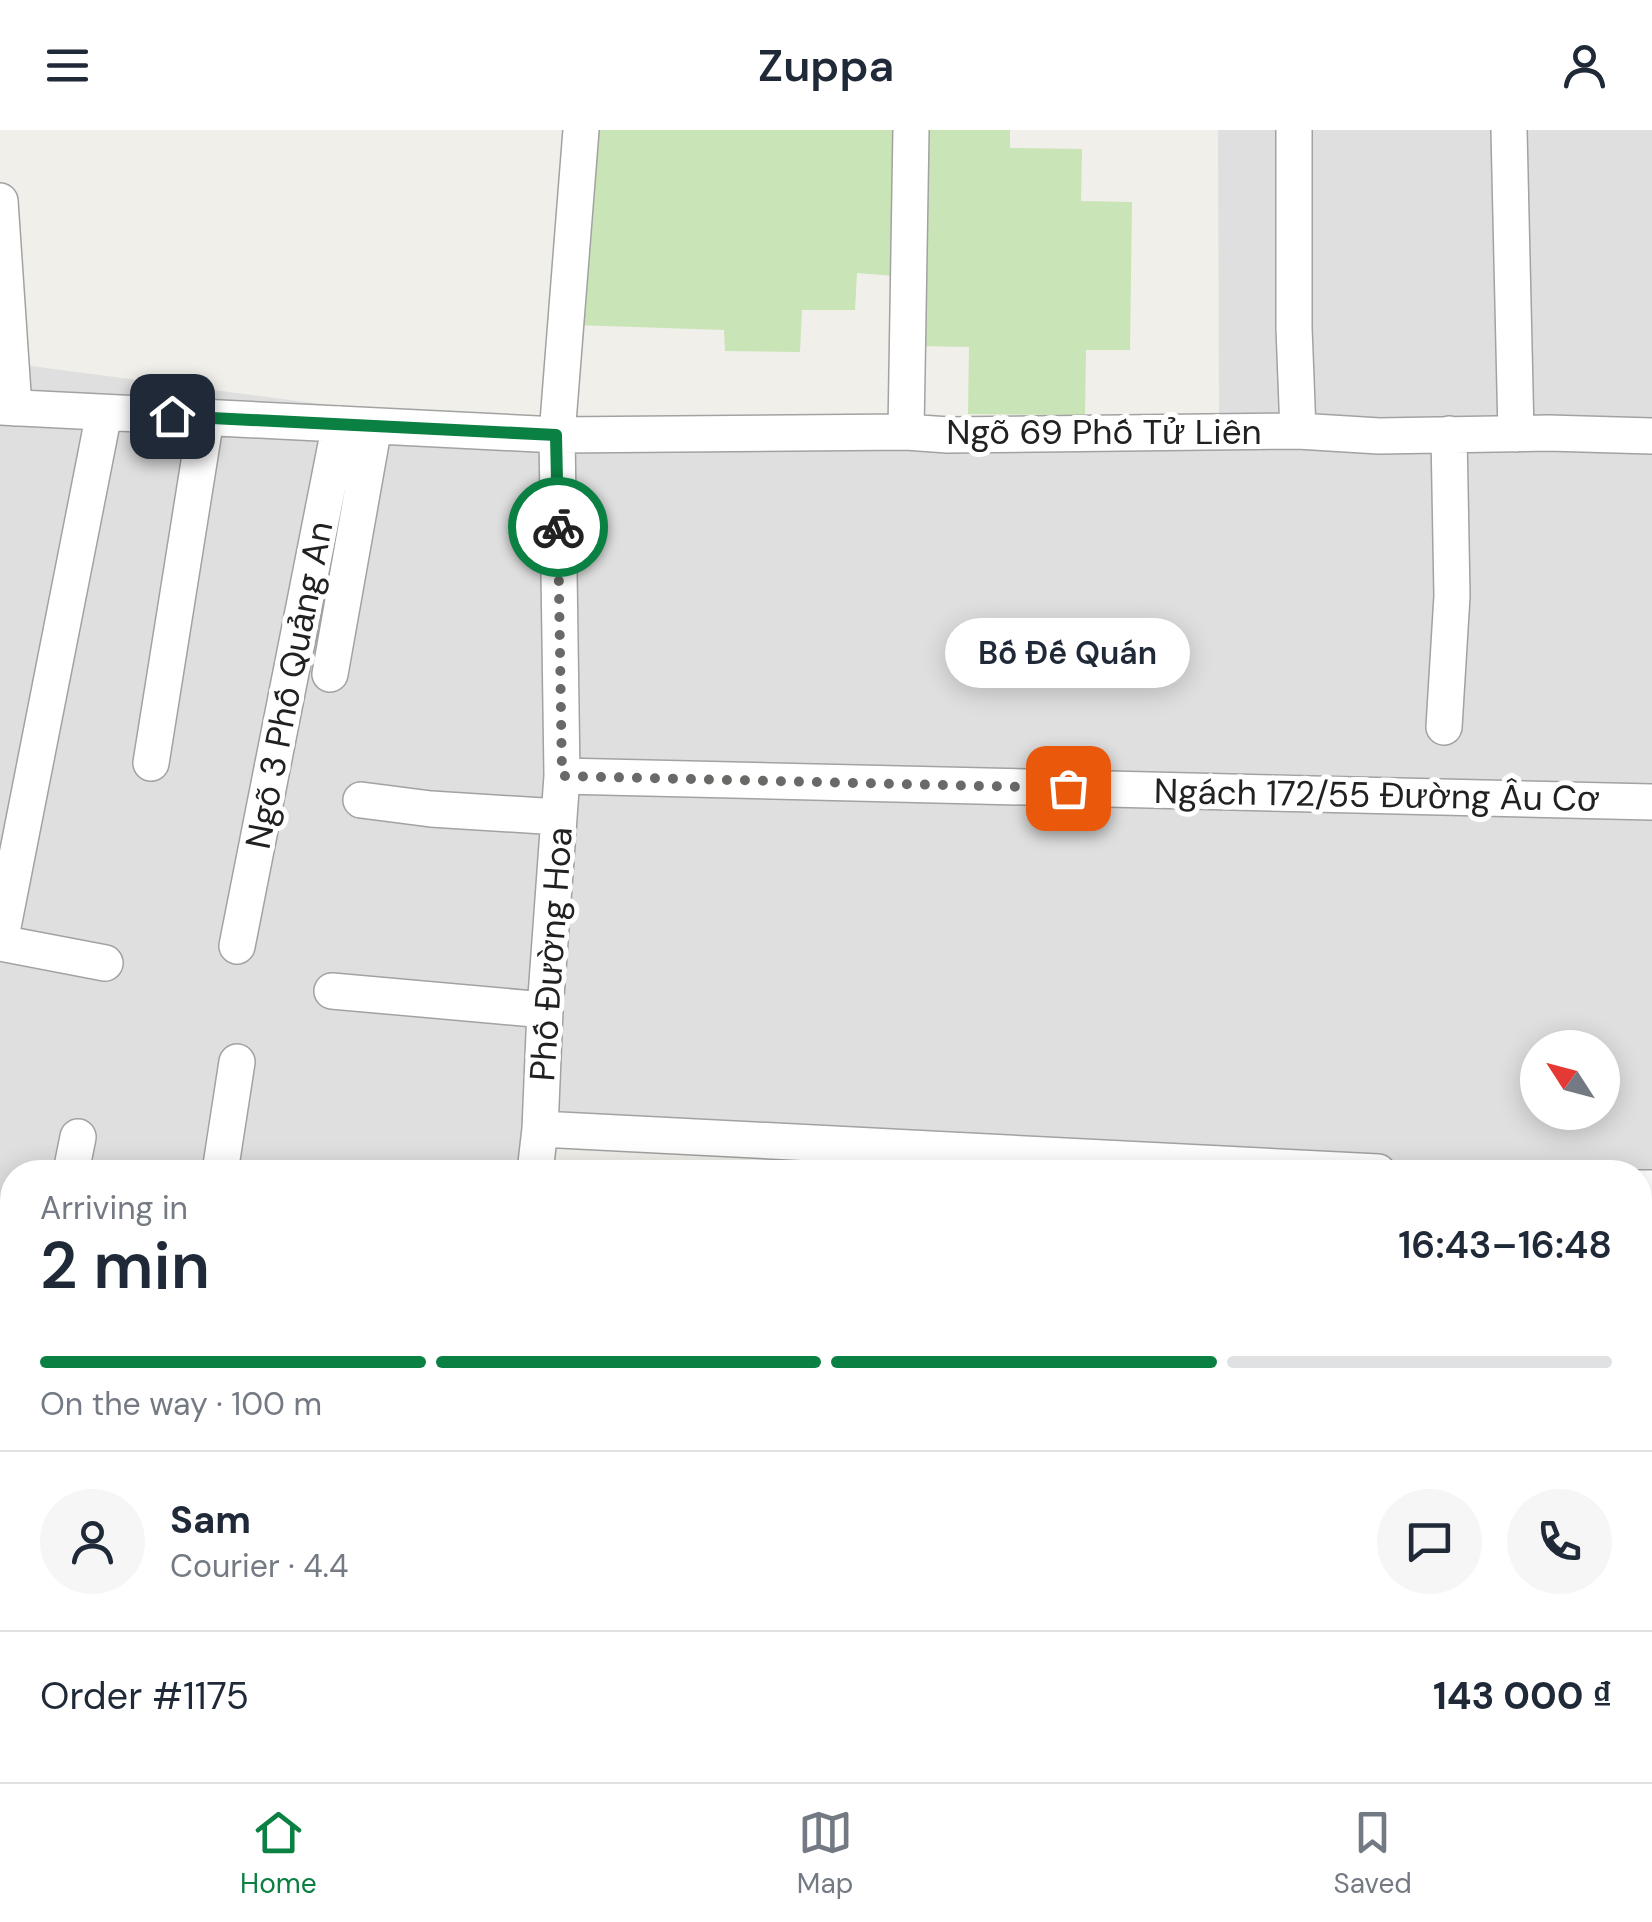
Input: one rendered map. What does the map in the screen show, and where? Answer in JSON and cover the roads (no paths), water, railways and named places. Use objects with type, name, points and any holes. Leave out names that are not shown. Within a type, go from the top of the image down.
[{"type":"street","name":"Phố Đường Hoa","points":[[537,1160],[562,776],[556,435],[581,130]]},
{"type":"street","points":[[906,432],[911,130]]},
{"type":"street","points":[[1294,130],[1298,430]]},
{"type":"street","points":[[1509,130],[1516,434]]},
{"type":"street","points":[[0,201],[7,408]]},
{"type":"street","name":"Ngõ 69 Phố Tử Liên","points":[[7,408],[556,435],[1298,430],[1379,436],[1652,436]]},
{"type":"street","points":[[104,413],[0,942],[106,963]]},
{"type":"street","points":[[151,763],[206,418]]},
{"type":"street","points":[[330,674],[357,426]]},
{"type":"street","name":"Ngõ 3 Phố Quảng An","points":[[237,946],[357,426]]},
{"type":"street","points":[[1444,727],[1452,596],[1449,434]]},
{"type":"street","name":"Ngách 172/55 Đường Âu Cơ","points":[[562,776],[1652,802]]},
{"type":"street","points":[[361,800],[431,810],[559,817]]},
{"type":"street","points":[[332,992],[545,1010]]},
{"type":"street","points":[[222,1160],[237,1062]]},
{"type":"street","points":[[540,1129],[1144,1160]]},
{"type":"street","points":[[73,1160],[78,1137]]},
{"type":"place","name":"Bố Đế Quán","points":[[1068,788]]}]
